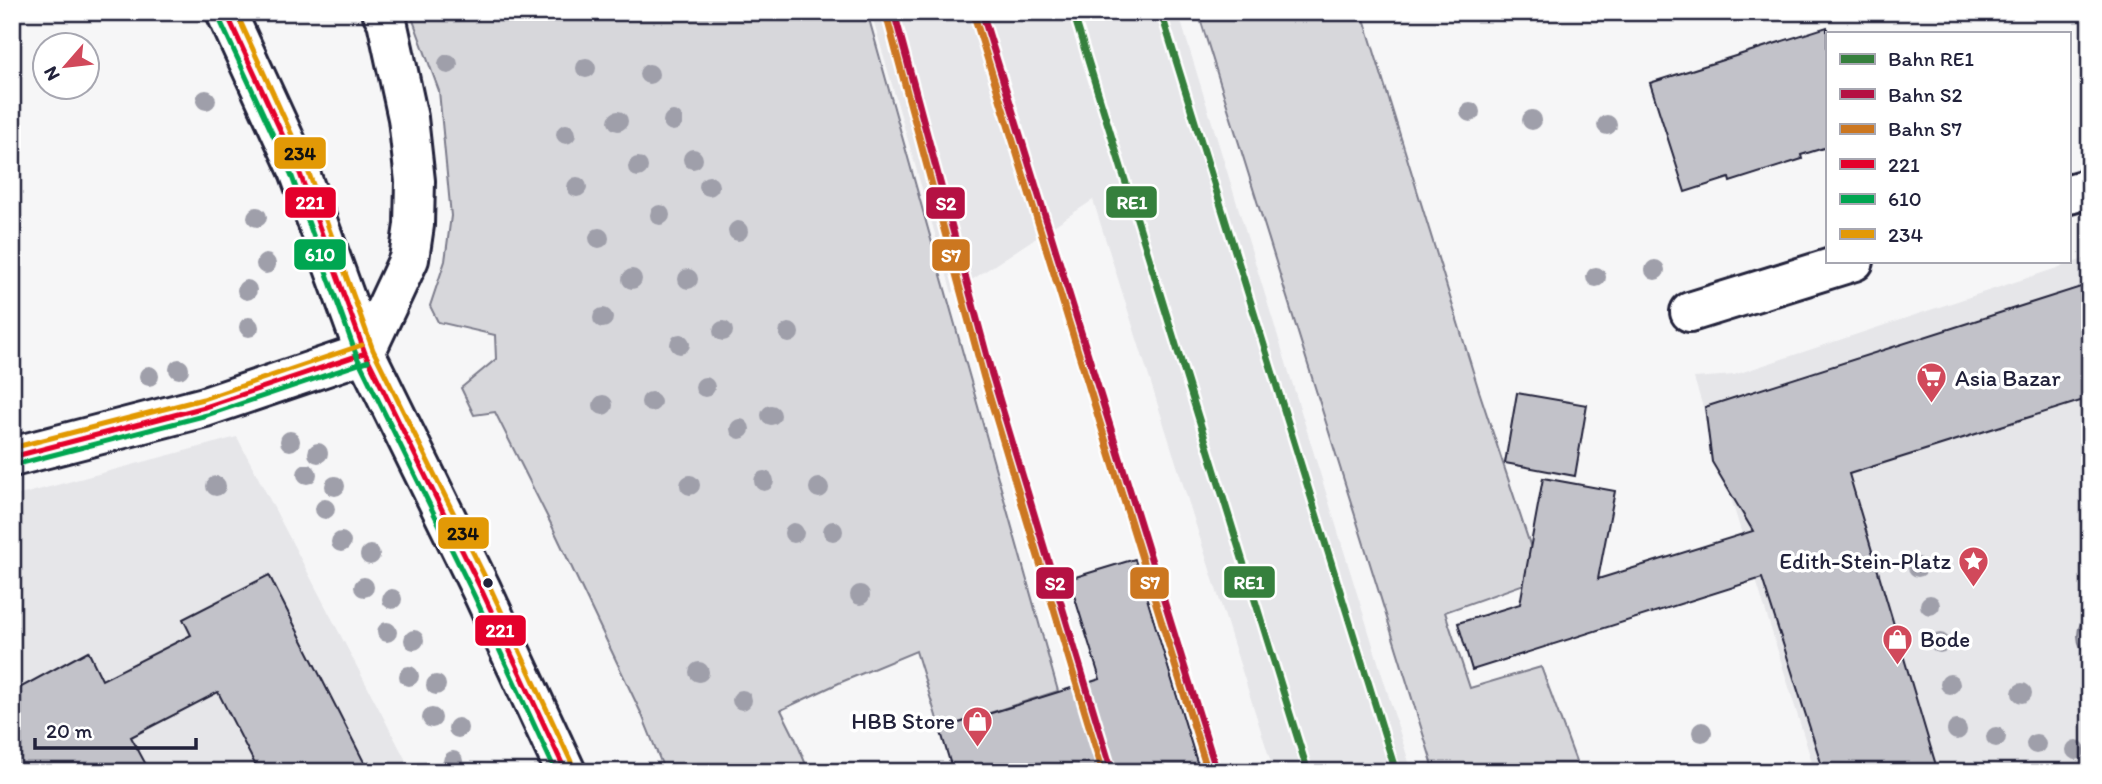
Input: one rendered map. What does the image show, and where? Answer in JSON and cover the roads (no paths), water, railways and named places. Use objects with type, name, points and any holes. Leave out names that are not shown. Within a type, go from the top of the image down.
[{"type":"street","points":[[226,12],[299,171],[365,354],[481,589],[566,772]]},
{"type":"street","points":[[12,457],[205,407],[365,354],[409,259],[414,225],[415,181],[408,118],[387,21],[382,12]]},
{"type":"street","points":[[2070,194],[2090,188]]},
{"type":"street","points":[[1690,312],[1851,262]]},
{"type":"rail line","name":"S2","points":[[894,12],[992,375],[1112,772]]},
{"type":"rail line","name":"S2","points":[[982,12],[1217,772]]},
{"type":"rail line","name":"RE1","points":[[1073,12],[1308,772]]},
{"type":"rail line","name":"RE1","points":[[1161,12],[1396,772]]},
{"type":"rail line","name":"S7","points":[[886,14],[984,378],[1103,772]]},
{"type":"rail line","name":"S7","points":[[974,15],[1208,772]]},
{"type":"place","name":"Asia Bazar","points":[[1932,405]]},
{"type":"place","name":"Edith-Stein-Platz","points":[[1974,588]]},
{"type":"place","name":"Bode","points":[[1897,666]]},
{"type":"place","name":"HBB Store","points":[[978,748]]}]
